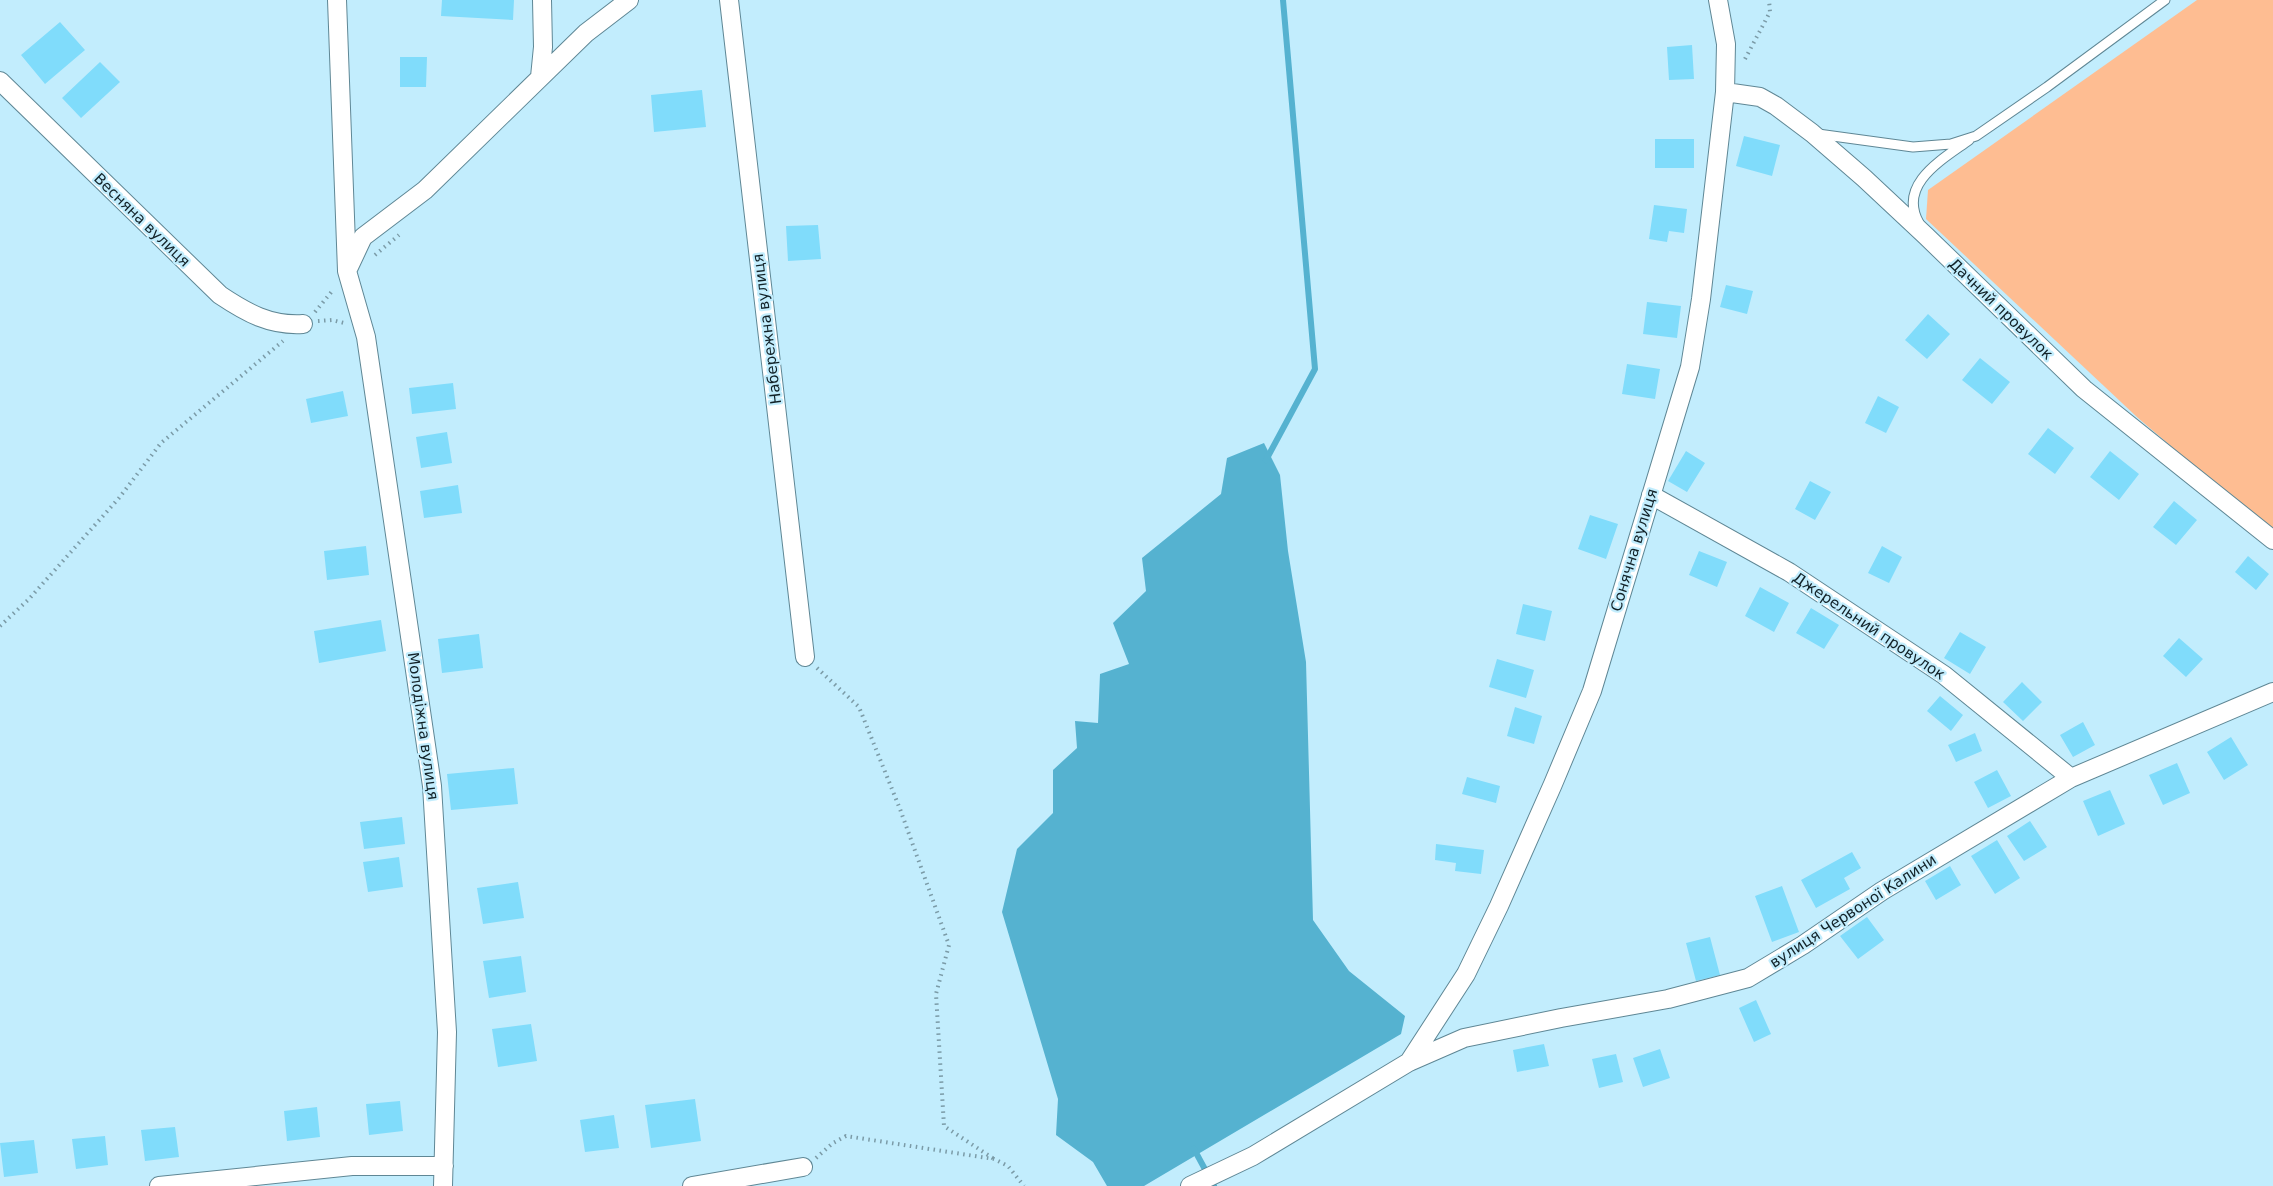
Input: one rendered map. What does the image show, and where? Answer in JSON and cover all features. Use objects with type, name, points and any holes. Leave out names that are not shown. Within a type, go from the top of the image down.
[{"type":"street","name":"Молодіжна вулиця","points":[[337,0],[347,271],[366,337],[432,786],[447,1032],[443,1186]]},
{"type":"street","points":[[540,77],[543,47],[542,0]]},
{"type":"street","points":[[347,271],[363,237],[425,189],[586,33],[629,0]]},
{"type":"street","name":"Набережна вулиця","points":[[729,0],[805,657]]},
{"type":"street","name":"Сонячна вулиця","points":[[1409,1062],[1466,974],[1499,906],[1592,691],[1690,367],[1701,299],[1725,92],[1726,44],[1718,0]]},
{"type":"street","name":"Весняна вулиця","points":[[0,81],[220,295],[246,312],[269,321],[287,325],[303,324]]},
{"type":"street","name":"Дачний провулок","points":[[1725,92],[1760,98],[1776,106],[1812,134],[1926,236],[2084,389],[2273,540]]},
{"type":"street","name":"Джерельний провулок","points":[[1651,495],[1789,572],[1944,675],[2071,778]]},
{"type":"street","name":"вулиця Червоної Калини","points":[[1190,1186],[1253,1156],[1409,1062],[1464,1038],[1561,1017],[1668,999],[1748,978],[1803,945],[1882,891],[2071,778],[2273,692]]},
{"type":"street","points":[[159,1186],[352,1166],[444,1166]]},
{"type":"street","points":[[692,1186],[803,1167]]},
{"type":"lane","points":[[1926,236],[1916,218],[1914,201],[1918,183],[1929,169],[2047,87],[2165,0]]},
{"type":"lane","points":[[1812,134],[1913,147],[1951,144],[1976,136]]},
{"type":"path","points":[[1742,64],[1770,12],[1769,0]]},
{"type":"path","points":[[0,626],[29,599],[119,498],[161,443],[303,324],[347,271]]},
{"type":"path","points":[[303,324],[332,320],[350,326],[366,337]]},
{"type":"path","points":[[805,657],[859,707],[900,809],[949,945],[936,994],[944,1126],[1008,1166],[1024,1186]]},
{"type":"path","points":[[803,1167],[810,1164],[833,1143],[846,1136],[994,1159]]},
{"type":"shaded area","points":[[2197,0],[2273,0],[2273,533],[2138,418],[1926,219],[1928,190]]},
{"type":"water","points":[[1264,443],[1280,475],[1288,551],[1306,662],[1313,920],[1349,971],[1405,1016],[1401,1034],[1144,1186],[1107,1186],[1093,1162],[1056,1135],[1058,1099],[1002,912],[1017,849],[1053,813],[1053,770],[1077,748],[1075,721],[1098,723],[1100,674],[1129,664],[1113,623],[1146,591],[1142,558],[1221,494],[1227,458]]},
{"type":"building","points":[[442,0],[514,0],[513,20],[441,16]]},
{"type":"building","points":[[60,22],[85,50],[45,84],[21,55]]},
{"type":"building","points":[[1692,45],[1694,79],[1669,80],[1667,47]]},
{"type":"building","points":[[400,57],[427,57],[426,87],[400,87]]},
{"type":"building","points":[[100,62],[120,82],[81,118],[62,98]]},
{"type":"building","points":[[702,90],[706,127],[654,132],[651,95]]},
{"type":"building","points":[[1744,136],[1780,145],[1772,176],[1736,166]]},
{"type":"building","points":[[1655,139],[1694,139],[1694,168],[1655,168]]},
{"type":"building","points":[[1654,205],[1687,209],[1684,233],[1669,231],[1667,242],[1649,239]]},
{"type":"building","points":[[818,225],[821,259],[788,261],[786,226]]},
{"type":"building","points":[[1726,285],[1753,291],[1747,314],[1720,307]]},
{"type":"building","points":[[1647,302],[1681,306],[1677,338],[1643,334]]},
{"type":"building","points":[[1928,314],[1950,334],[1927,359],[1905,340]]},
{"type":"building","points":[[1980,358],[2010,382],[1992,404],[1962,380]]},
{"type":"building","points":[[1627,364],[1660,369],[1655,399],[1622,394]]},
{"type":"building","points":[[453,383],[456,409],[412,414],[409,388]]},
{"type":"building","points":[[343,391],[348,416],[311,423],[306,399]]},
{"type":"building","points":[[1878,396],[1899,407],[1886,433],[1865,423]]},
{"type":"building","points":[[2048,428],[2074,448],[2055,474],[2028,454]]},
{"type":"building","points":[[447,432],[452,463],[421,468],[416,437]]},
{"type":"building","points":[[1686,451],[1705,463],[1687,492],[1668,481]]},
{"type":"building","points":[[2110,451],[2139,474],[2119,500],[2090,477]]},
{"type":"building","points":[[1810,481],[1831,492],[1815,520],[1795,509]]},
{"type":"building","points":[[458,485],[462,513],[424,518],[420,491]]},
{"type":"building","points":[[2174,501],[2197,520],[2176,545],[2153,527]]},
{"type":"building","points":[[1590,515],[1618,524],[1606,559],[1578,549]]},
{"type":"building","points":[[366,546],[369,575],[327,580],[324,551]]},
{"type":"building","points":[[1882,546],[1902,557],[1889,583],[1868,573]]},
{"type":"building","points":[[1699,551],[1727,562],[1717,587],[1689,575]]},
{"type":"building","points":[[2248,556],[2269,574],[2256,590],[2235,572]]},
{"type":"building","points":[[1760,587],[1789,603],[1774,632],[1745,616]]},
{"type":"building","points":[[1523,604],[1552,611],[1545,641],[1516,634]]},
{"type":"building","points":[[1811,608],[1839,625],[1824,649],[1796,633]]},
{"type":"building","points":[[381,620],[386,651],[319,663],[314,631]]},
{"type":"building","points":[[1960,632],[1986,647],[1970,674],[1944,658]]},
{"type":"building","points":[[479,634],[483,668],[442,673],[438,639]]},
{"type":"building","points":[[2179,638],[2203,659],[2186,677],[2163,656]]},
{"type":"building","points":[[1497,659],[1534,670],[1526,698],[1489,687]]},
{"type":"building","points":[[2022,682],[2042,702],[2023,721],[2003,702]]},
{"type":"building","points":[[1940,696],[1963,715],[1951,731],[1927,711]]},
{"type":"building","points":[[1515,707],[1542,716],[1534,744],[1507,736]]},
{"type":"building","points":[[2083,722],[2095,745],[2073,757],[2060,735]]},
{"type":"building","points":[[1975,733],[1982,751],[1956,762],[1948,745]]},
{"type":"building","points":[[2231,737],[2248,765],[2224,780],[2207,752]]},
{"type":"building","points":[[2177,763],[2190,793],[2163,805],[2149,775]]},
{"type":"building","points":[[514,768],[518,804],[451,810],[447,774]]},
{"type":"building","points":[[1997,770],[2011,796],[1988,808],[1974,782]]},
{"type":"building","points":[[1467,777],[1500,786],[1496,803],[1462,794]]},
{"type":"building","points":[[2110,790],[2125,824],[2098,836],[2083,801]]},
{"type":"building","points":[[402,817],[405,844],[364,849],[360,822]]},
{"type":"building","points":[[2030,821],[2047,847],[2024,861],[2007,836]]},
{"type":"building","points":[[1997,840],[2020,878],[1995,894],[1971,856]]},
{"type":"building","points":[[1436,844],[1484,850],[1481,874],[1455,871],[1456,863],[1435,860]]},
{"type":"building","points":[[1852,852],[1861,868],[1844,878],[1850,889],[1816,908],[1801,880]]},
{"type":"building","points":[[399,857],[403,887],[368,892],[363,862]]},
{"type":"building","points":[[1950,866],[1961,885],[1936,900],[1925,881]]},
{"type":"building","points":[[518,882],[524,918],[483,924],[477,888]]},
{"type":"building","points":[[1782,886],[1799,932],[1772,942],[1755,896]]},
{"type":"building","points":[[1867,917],[1884,940],[1858,959],[1840,936]]},
{"type":"building","points":[[1710,937],[1720,975],[1696,981],[1686,943]]},
{"type":"building","points":[[521,956],[526,992],[489,998],[483,961]]},
{"type":"building","points":[[1756,1000],[1771,1034],[1754,1042],[1739,1008]]},
{"type":"building","points":[[531,1024],[537,1061],[498,1067],[492,1029]]},
{"type":"building","points":[[1544,1044],[1549,1066],[1517,1072],[1513,1050]]},
{"type":"building","points":[[1660,1049],[1670,1078],[1643,1087],[1633,1058]]},
{"type":"building","points":[[1616,1054],[1623,1082],[1599,1088],[1592,1059]]},
{"type":"building","points":[[695,1099],[701,1141],[651,1148],[645,1105]]},
{"type":"building","points":[[400,1101],[403,1131],[369,1135],[366,1104]]},
{"type":"building","points":[[317,1107],[320,1137],[287,1141],[284,1111]]},
{"type":"building","points":[[614,1115],[619,1148],[585,1152],[580,1120]]},
{"type":"building","points":[[175,1127],[179,1157],[145,1161],[141,1130]]},
{"type":"building","points":[[105,1136],[108,1165],[76,1169],[72,1139]]},
{"type":"building","points":[[34,1140],[38,1173],[4,1177],[0,1143]]},
{"type":"waterway","points":[[1266,460],[1315,369],[1283,0]]},
{"type":"waterway","points":[[1194,1149],[1214,1186]]}]
